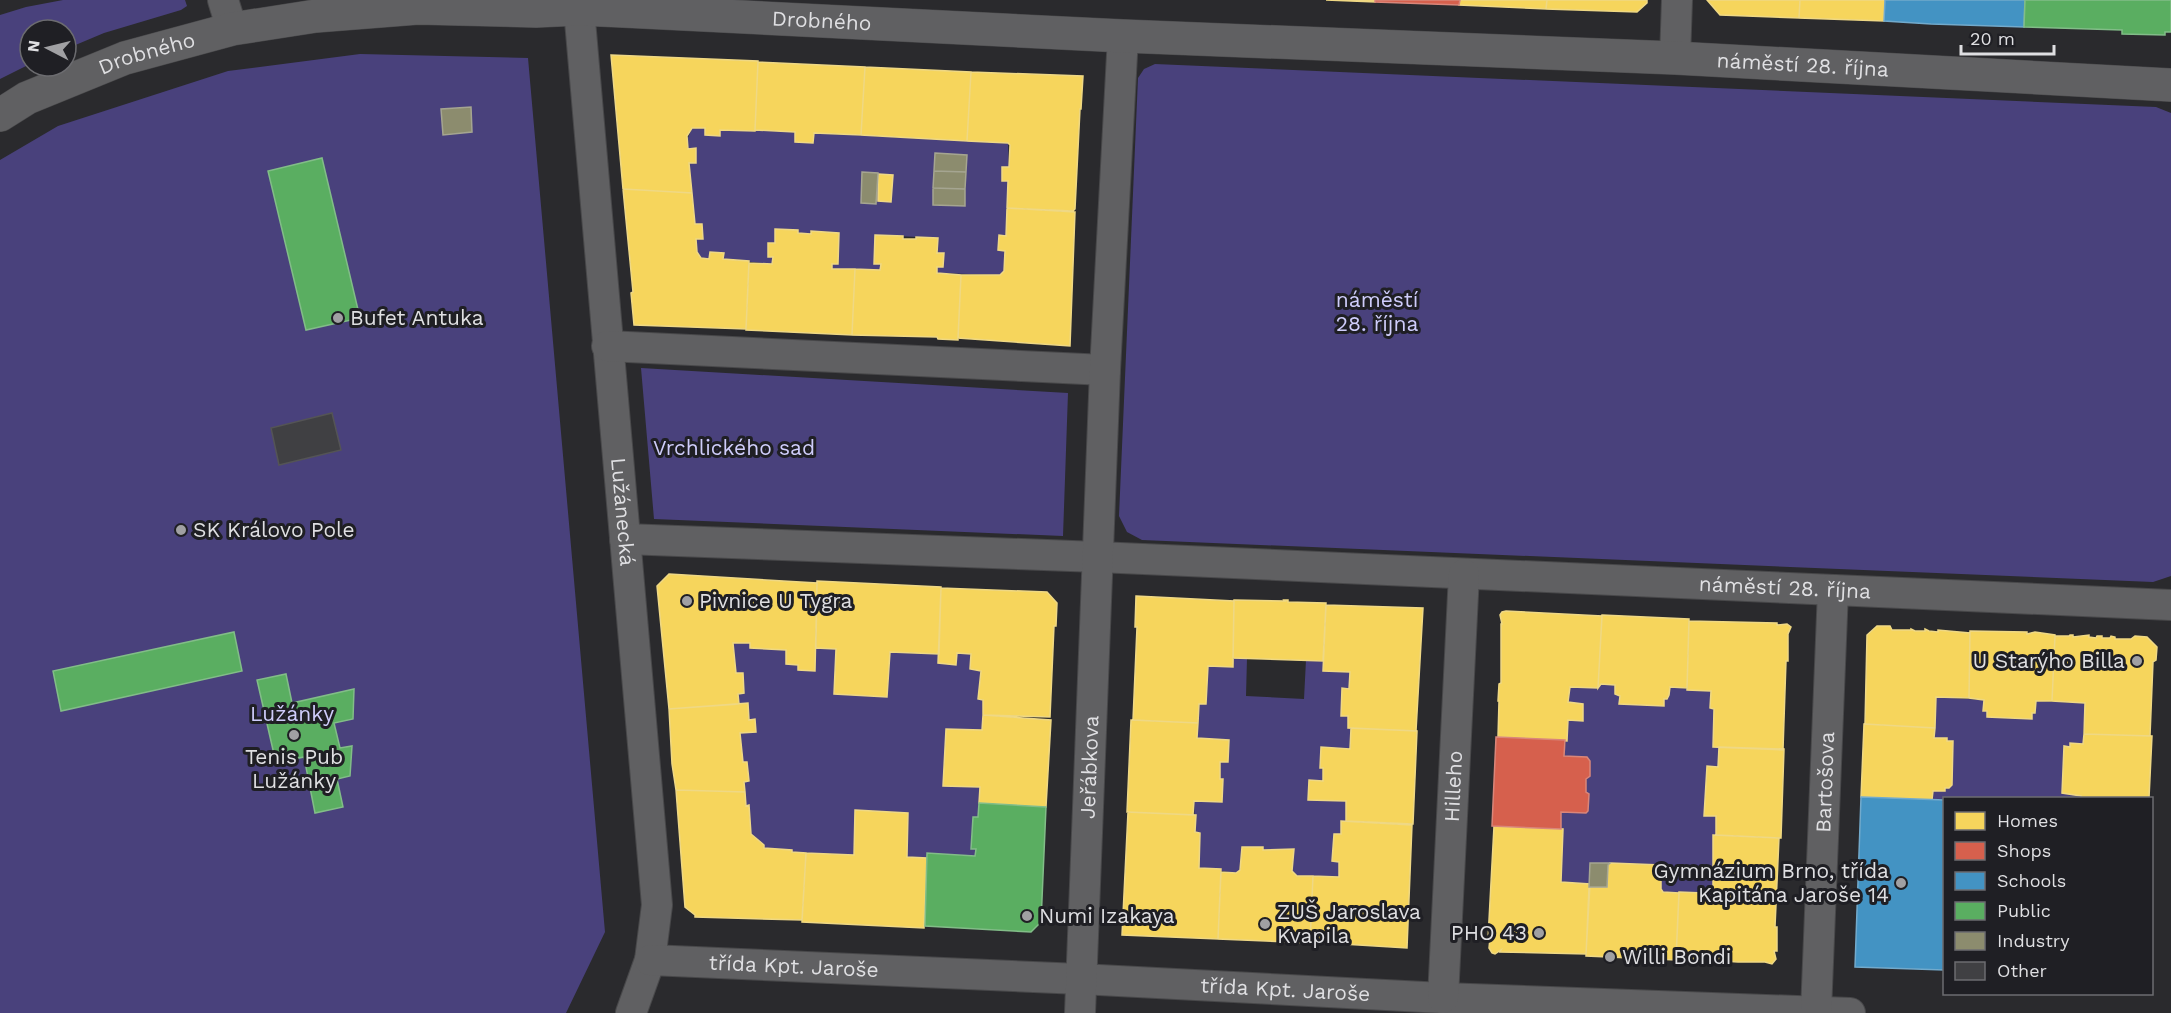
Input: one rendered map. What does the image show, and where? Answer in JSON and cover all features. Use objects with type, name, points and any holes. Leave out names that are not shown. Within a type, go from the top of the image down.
[{"type":"street","points":[[1674,58],[1677,0]]},
{"type":"street","name":"Drobného","points":[[0,115],[27,98],[228,14],[316,16],[418,8],[536,11],[580,5],[1123,36]]},
{"type":"street","name":"Lužánecká","points":[[580,5],[607,346],[657,905],[650,960],[631,1013]]},
{"type":"street","points":[[625,539],[1098,556],[1123,36]]},
{"type":"street","name":"náměstí 28. října","points":[[1123,36],[1674,58],[2171,86]]},
{"type":"street","points":[[607,346],[1106,370]]},
{"type":"street","name":"náměstí 28. října","points":[[1098,556],[2171,605]]},
{"type":"street","name":"Jeřábkova","points":[[1080,979],[1098,556]]},
{"type":"street","name":"Hilleho","points":[[1443,998],[1464,574]]},
{"type":"street","name":"Bartošova","points":[[1816,1012],[1833,590]]},
{"type":"street","name":"třída Kpt. Jaroše","points":[[650,960],[1443,998],[1850,1013]]},
{"type":"street","points":[[1080,979],[1080,1013]]},
{"type":"green space","points":[[63,0],[185,0],[187,6],[181,10],[104,33],[78,44],[78,18],[18,18],[18,70],[0,79],[0,15]]},
{"type":"green space","name":"Lužánky","points":[[360,54],[528,58],[605,932],[566,1013],[0,1013],[0,160],[58,126],[228,71]]},
{"type":"green space","name":"náměstí 28. října","points":[[1155,64],[2156,107],[2171,113],[2171,576],[2153,582],[1142,540],[1127,532],[1119,516],[1138,78],[1144,69]]},
{"type":"green space","points":[[692,128],[705,128],[705,135],[720,136],[720,130],[755,131],[755,129],[795,132],[795,142],[813,143],[814,133],[1008,143],[1009,167],[1002,167],[1002,180],[1008,181],[1006,236],[999,236],[998,250],[1005,251],[1004,271],[1000,275],[937,273],[937,267],[943,267],[943,253],[937,253],[938,238],[876,235],[874,264],[881,264],[880,270],[832,269],[832,264],[838,263],[839,233],[811,231],[809,234],[798,233],[797,230],[775,229],[775,243],[768,243],[768,257],[773,257],[772,264],[723,259],[724,253],[710,252],[709,259],[701,258],[697,252],[696,239],[703,239],[702,224],[695,224],[689,163],[696,162],[696,149],[688,149],[687,140]]},
{"type":"green space","name":"Vrchlického sad","points":[[641,368],[1068,393],[1063,536],[654,519]]},
{"type":"green space","points":[[733,643],[750,643],[750,648],[786,650],[786,664],[798,665],[798,670],[815,670],[816,648],[836,649],[835,694],[887,697],[890,652],[939,654],[939,663],[956,665],[957,653],[971,654],[970,669],[981,671],[978,699],[983,700],[982,730],[946,729],[943,785],[980,787],[978,817],[973,817],[971,848],[976,849],[975,856],[928,853],[927,858],[907,857],[908,813],[855,810],[854,855],[792,852],[792,850],[764,848],[764,845],[751,834],[749,806],[746,806],[744,782],[749,781],[747,762],[743,762],[740,733],[756,732],[754,719],[749,720],[748,704],[739,704],[738,694],[744,693],[743,674],[736,673]]},
{"type":"green space","points":[[1233,658],[1247,658],[1246,696],[1304,699],[1306,660],[1323,661],[1323,671],[1350,672],[1349,689],[1342,689],[1341,715],[1348,716],[1348,728],[1351,728],[1350,749],[1321,748],[1323,781],[1309,780],[1308,800],[1346,801],[1346,821],[1341,821],[1341,834],[1332,861],[1339,862],[1339,877],[1297,876],[1292,871],[1294,849],[1263,850],[1262,847],[1242,847],[1240,870],[1236,873],[1199,868],[1200,833],[1195,832],[1194,801],[1222,802],[1223,780],[1220,779],[1220,762],[1228,762],[1229,740],[1197,738],[1199,704],[1206,704],[1208,666],[1232,667]]},
{"type":"green space","points":[[1615,685],[1615,694],[1620,696],[1620,704],[1664,706],[1664,699],[1667,699],[1670,687],[1711,691],[1710,708],[1714,709],[1713,746],[1719,747],[1718,767],[1707,767],[1704,815],[1716,816],[1716,835],[1713,836],[1713,897],[1707,897],[1704,893],[1663,892],[1660,865],[1591,863],[1590,884],[1561,882],[1563,829],[1561,829],[1561,812],[1586,813],[1588,811],[1589,794],[1586,792],[1586,779],[1590,775],[1590,761],[1587,757],[1564,756],[1568,720],[1583,721],[1583,704],[1568,702],[1570,687]]},
{"type":"green space","points":[[1936,697],[1984,700],[2032,719],[2036,701],[2085,703],[2083,744],[2070,743],[2070,747],[2064,746],[2062,792],[2081,797],[1943,797],[1943,799],[1932,799],[1933,791],[1944,791],[1952,785],[1953,742],[1947,741],[1946,738],[1934,738]]},
{"type":"building: Homes","points":[[1326,0],[1375,0],[1375,2]]},
{"type":"building: Homes","points":[[1460,0],[1547,0],[1546,9],[1459,5]]},
{"type":"building: Homes","points":[[1547,0],[1647,0],[1647,3],[1637,12],[1546,9]]},
{"type":"building: Homes","points":[[1707,0],[1800,0],[1799,18],[1720,15]]},
{"type":"building: Homes","points":[[1800,0],[1885,0],[1884,21],[1799,18]]},
{"type":"building: Homes","points":[[611,55],[758,61],[755,131],[720,130],[720,136],[705,135],[705,128],[692,128],[687,136],[688,149],[696,148],[696,163],[689,163],[692,193],[623,189]]},
{"type":"building: Homes","points":[[758,62],[865,67],[861,135],[814,133],[813,143],[795,142],[795,132],[755,130]]},
{"type":"building: Homes","points":[[865,67],[971,72],[967,141],[861,135]]},
{"type":"building: Homes","points":[[971,72],[1083,76],[1075,209],[1073,211],[1007,208],[1008,181],[1002,181],[1002,167],[1009,167],[1010,145],[1008,143],[967,141]]},
{"type":"building: Homes","points":[[878,174],[893,175],[891,202],[878,201]]},
{"type":"building: Homes","points":[[623,189],[692,193],[695,224],[702,224],[703,239],[696,239],[697,252],[701,258],[709,259],[710,252],[724,253],[723,259],[749,261],[746,329],[634,325]]},
{"type":"building: Homes","points":[[1007,208],[1075,212],[1070,346],[958,338],[961,275],[1000,275],[1004,271],[1005,251],[998,250],[999,235],[1006,236]]},
{"type":"building: Homes","points":[[775,229],[798,230],[798,233],[811,234],[811,231],[839,233],[838,264],[832,264],[832,269],[855,269],[852,335],[746,330],[749,263],[772,264],[773,257],[768,257],[768,243],[775,243]]},
{"type":"building: Homes","points":[[875,235],[903,236],[903,239],[938,238],[937,253],[944,253],[943,267],[937,267],[937,273],[961,275],[958,340],[938,339],[937,337],[852,335],[855,269],[880,270],[881,264],[874,264]]},
{"type":"building: Homes","points":[[669,574],[817,583],[815,671],[798,670],[798,665],[786,664],[786,650],[750,648],[750,643],[733,643],[736,673],[743,673],[744,693],[738,694],[739,704],[669,709],[657,586]]},
{"type":"building: Homes","points":[[817,581],[941,587],[939,654],[890,652],[887,697],[834,694],[836,649],[816,648]]},
{"type":"building: Homes","points":[[941,588],[1047,592],[1057,603],[1050,717],[983,715],[983,700],[978,699],[981,671],[970,669],[971,654],[957,653],[956,665],[938,663]]},
{"type":"building: Homes","points":[[1136,596],[1234,601],[1233,667],[1208,666],[1206,704],[1199,704],[1198,723],[1133,720]]},
{"type":"building: Homes","points":[[1234,600],[1326,603],[1323,661],[1233,658]]},
{"type":"building: Homes","points":[[1326,605],[1423,608],[1416,731],[1348,728],[1348,716],[1341,716],[1342,688],[1349,689],[1350,672],[1323,671]]},
{"type":"building: Homes","points":[[1506,611],[1602,616],[1598,688],[1570,687],[1568,702],[1583,704],[1583,721],[1568,720],[1567,741],[1498,737],[1502,624],[1500,615]]},
{"type":"building: Homes","points":[[1602,615],[1689,619],[1687,688],[1670,687],[1667,699],[1664,699],[1664,706],[1619,704],[1620,696],[1615,694],[1615,685],[1601,684],[1598,688]]},
{"type":"building: Homes","points":[[1689,621],[1777,623],[1777,625],[1787,624],[1791,627],[1788,634],[1788,661],[1786,661],[1783,750],[1713,747],[1714,709],[1710,708],[1711,691],[1687,690]]},
{"type":"building: Homes","points":[[1877,626],[1890,626],[1892,630],[1925,631],[1925,629],[1938,632],[1938,630],[1970,633],[1969,698],[1936,697],[1935,728],[1865,724],[1867,635]]},
{"type":"building: Homes","points":[[1970,631],[2027,632],[2027,634],[2035,632],[2055,635],[2052,701],[2036,701],[2032,719],[1987,717],[1987,711],[1983,711],[1984,700],[1969,698]]},
{"type":"building: Homes","points":[[2070,635],[2073,637],[2089,635],[2089,637],[2096,638],[2102,636],[2102,638],[2110,638],[2111,636],[2115,639],[2147,637],[2157,647],[2156,660],[2153,662],[2150,736],[2084,734],[2085,703],[2052,701],[2055,636]]},
{"type":"building: Homes","points":[[748,703],[749,720],[755,719],[756,732],[740,733],[743,762],[747,762],[749,781],[744,782],[745,792],[676,790],[669,709]]},
{"type":"building: Homes","points":[[983,715],[1051,720],[1046,807],[979,803],[980,787],[943,786],[946,729],[982,730]]},
{"type":"building: Homes","points":[[1131,720],[1198,723],[1197,738],[1229,740],[1228,762],[1220,762],[1220,779],[1223,779],[1222,802],[1194,801],[1193,815],[1127,812]]},
{"type":"building: Homes","points":[[1864,724],[1935,728],[1934,738],[1947,738],[1947,741],[1953,741],[1952,785],[1945,788],[1945,791],[1933,791],[1932,800],[1861,797]]},
{"type":"building: Homes","points":[[1351,728],[1417,731],[1413,824],[1346,821],[1346,801],[1308,800],[1309,780],[1323,781],[1323,768],[1320,768],[1321,747],[1350,749]]},
{"type":"building: Homes","points":[[2084,734],[2152,736],[2149,797],[2081,797],[2062,793],[2064,746],[2070,747],[2070,743],[2083,744]]},
{"type":"building: Homes","points":[[1719,747],[1784,749],[1781,838],[1716,835],[1716,816],[1704,816],[1707,766],[1718,767]]},
{"type":"building: Homes","points":[[676,790],[745,792],[746,806],[749,805],[751,834],[764,845],[764,848],[806,853],[802,920],[695,917],[685,907]]},
{"type":"building: Homes","points":[[855,810],[908,813],[907,857],[927,858],[924,928],[802,922],[806,853],[854,855]]},
{"type":"building: Homes","points":[[1128,812],[1196,815],[1195,832],[1200,833],[1199,868],[1221,869],[1218,939],[1122,935]]},
{"type":"building: Homes","points":[[1341,821],[1412,825],[1407,948],[1310,942],[1313,876],[1339,877],[1339,862],[1332,861],[1334,834],[1341,834]]},
{"type":"building: Homes","points":[[1494,826],[1563,829],[1561,882],[1590,884],[1586,954],[1500,952],[1501,950],[1495,954],[1492,953],[1489,948],[1490,938],[1488,939]]},
{"type":"building: Homes","points":[[1713,835],[1779,838],[1775,927],[1777,927],[1777,951],[1774,951],[1776,959],[1772,964],[1676,958],[1679,892],[1704,893],[1707,897],[1713,897]]},
{"type":"building: Homes","points":[[1242,847],[1263,847],[1263,850],[1294,849],[1292,871],[1297,876],[1313,876],[1310,943],[1218,939],[1221,872],[1236,873],[1240,870]]},
{"type":"building: Homes","points":[[1610,863],[1661,865],[1661,889],[1663,892],[1679,893],[1676,960],[1586,956],[1589,887],[1607,887]]},
{"type":"building: Shops","points":[[1375,0],[1460,0],[1459,5],[1375,2]]},
{"type":"building: Shops","points":[[1496,737],[1565,740],[1564,756],[1587,757],[1590,761],[1590,776],[1586,779],[1586,792],[1589,794],[1588,811],[1586,813],[1561,812],[1561,829],[1492,826]]},
{"type":"building: Schools","points":[[1885,0],[2025,0],[2024,27],[1884,21]]},
{"type":"building: Schools","name":"Gymnázium Brno, třída Kapitána Jaroše 14","points":[[1861,797],[1943,800],[1943,970],[1855,967]]},
{"type":"building: Public","points":[[2025,0],[2171,0],[2171,32],[2165,32],[2165,35],[2122,34],[2122,30],[2024,27]]},
{"type":"building: Public","points":[[322,158],[360,318],[306,330],[268,171]]},
{"type":"building: Public","points":[[234,632],[242,671],[61,711],[53,671]]},
{"type":"building: Public","points":[[286,674],[292,703],[354,689],[353,719],[334,723],[340,748],[352,746],[350,776],[337,779],[343,807],[315,813],[304,757],[276,763],[257,680]]},
{"type":"building: Public","points":[[979,803],[1046,807],[1041,922],[1031,932],[925,926],[927,853],[975,856],[976,849],[971,849],[973,817],[978,817]]},
{"type":"building: Industry","points":[[471,107],[472,132],[443,135],[441,109]]},
{"type":"building: Industry","points":[[935,153],[967,155],[966,172],[934,171]]},
{"type":"building: Industry","points":[[934,171],[966,172],[965,189],[933,188]]},
{"type":"building: Industry","points":[[862,172],[878,173],[876,204],[861,203]]},
{"type":"building: Industry","points":[[933,188],[965,189],[965,206],[933,205]]},
{"type":"building: Industry","points":[[1590,863],[1610,863],[1607,887],[1589,887]]},
{"type":"building: Other","points":[[332,413],[341,450],[279,465],[271,428]]},
{"type":"place","name":"Bufet Antuka","points":[[338,318]]},
{"type":"place","name":"SK Královo Pole","points":[[181,530]]},
{"type":"place","name":"Pivnice U Tygra","points":[[687,601]]},
{"type":"place","name":"U Starýho Billa","points":[[2137,661]]},
{"type":"place","name":"Tenis Pub Lužánky","points":[[294,735]]},
{"type":"place","name":"Gymnázium Brno, třída Kapitána Jaroše 14","points":[[1901,883]]},
{"type":"place","name":"Numi Izakaya","points":[[1027,916]]},
{"type":"place","name":"ZUŠ Jaroslava Kvapila","points":[[1265,924]]},
{"type":"place","name":"PHO 43","points":[[1539,933]]},
{"type":"place","name":"Willi Bondi","points":[[1610,957]]}]
